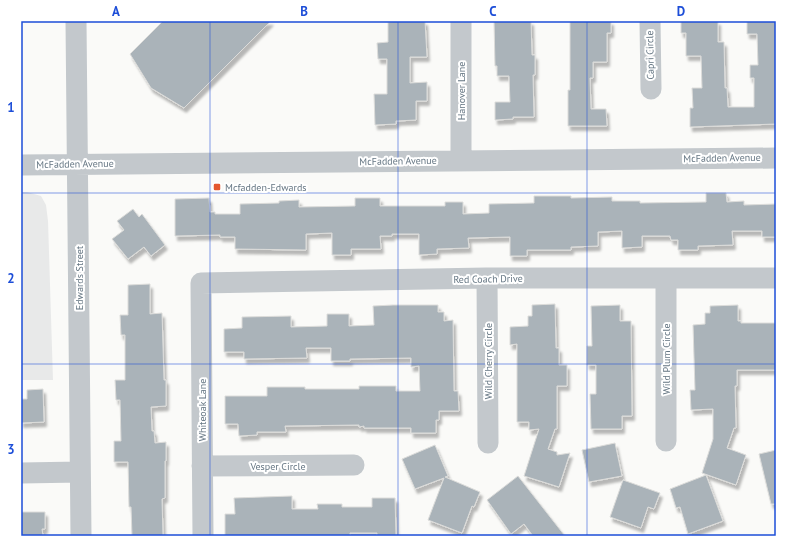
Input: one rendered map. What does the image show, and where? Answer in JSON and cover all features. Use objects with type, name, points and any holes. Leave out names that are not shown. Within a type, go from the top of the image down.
[{"type":"street","name":"Edwards Street","points":[[76,21],[81,536]]},
{"type":"street","name":"Hanover Lane","points":[[461,21],[461,160]]},
{"type":"street","name":"Capri Circle","points":[[650,21],[651,89]]},
{"type":"street","name":"McFadden Avenue","points":[[21,165],[776,158]]},
{"type":"street","name":"Red Coach Drive","points":[[201,283],[487,278],[776,278]]},
{"type":"street","name":"Wild Cherry Circle","points":[[487,278],[488,443]]},
{"type":"street","name":"Wild Plum Circle","points":[[666,278],[666,441]]},
{"type":"street","name":"Whiteoak Lane","points":[[201,283],[203,536]]},
{"type":"street","name":"Vesper Circle","points":[[202,466],[354,465]]},
{"type":"street","points":[[21,473],[80,472]]},
{"type":"shaded area","points":[[21,192],[41,196],[46,205],[48,221],[53,380],[21,380]]},
{"type":"building","points":[[163,21],[271,21],[184,108],[151,88],[130,54]]},
{"type":"building","points":[[425,21],[427,57],[410,57],[410,83],[427,82],[427,101],[416,101],[416,120],[396,121],[396,124],[375,125],[374,94],[387,94],[387,59],[378,59],[377,43],[388,42],[388,22]]},
{"type":"building","points":[[494,21],[531,21],[532,55],[535,55],[535,75],[533,75],[534,117],[513,117],[513,119],[495,120],[495,102],[510,102],[509,76],[497,76],[497,66],[495,66]]},
{"type":"building","points":[[570,21],[611,21],[611,33],[607,33],[607,62],[593,62],[593,78],[590,78],[591,109],[606,109],[607,126],[568,126],[568,90],[570,90]]},
{"type":"building","points":[[681,21],[718,21],[718,42],[724,42],[725,88],[727,88],[728,107],[754,107],[754,78],[750,78],[750,65],[758,65],[757,34],[747,34],[747,21],[776,21],[776,124],[690,127],[690,108],[693,108],[692,88],[702,88],[701,56],[686,56],[686,33],[681,33]]},
{"type":"building","points":[[706,193],[726,193],[727,202],[744,201],[744,205],[776,204],[776,237],[762,237],[762,231],[732,231],[733,245],[698,246],[698,250],[678,250],[678,240],[671,240],[670,236],[642,236],[642,247],[622,248],[622,231],[598,232],[598,246],[571,247],[571,250],[527,250],[527,256],[510,256],[510,237],[468,238],[469,248],[437,249],[437,254],[419,255],[419,234],[392,234],[392,236],[380,236],[381,249],[351,249],[351,255],[332,255],[332,233],[306,234],[306,250],[235,249],[235,237],[220,237],[220,235],[175,236],[175,199],[209,198],[210,212],[215,212],[215,214],[240,214],[240,204],[279,203],[279,201],[299,200],[299,207],[355,206],[355,198],[380,198],[380,206],[445,206],[445,202],[463,202],[463,214],[489,213],[489,204],[534,203],[534,196],[571,196],[571,198],[612,197],[612,201],[640,201],[640,203],[706,202]]},
{"type":"building","points":[[133,209],[139,217],[142,214],[165,245],[151,256],[144,247],[128,259],[112,239],[124,230],[117,221]]},
{"type":"building","points":[[150,284],[150,314],[162,313],[164,380],[166,380],[166,406],[151,407],[152,431],[154,431],[155,443],[166,442],[165,498],[162,499],[163,536],[132,536],[131,507],[129,507],[128,462],[114,462],[114,441],[121,441],[120,400],[116,400],[115,380],[125,380],[125,335],[121,335],[120,315],[128,315],[128,285]]},
{"type":"building","points":[[555,304],[556,348],[559,348],[559,365],[567,365],[567,386],[557,386],[557,429],[555,429],[548,449],[557,452],[557,455],[570,453],[559,487],[524,476],[539,429],[529,430],[529,422],[517,422],[517,344],[510,345],[510,327],[528,326],[528,316],[532,316],[532,305]]},
{"type":"building","points":[[438,305],[438,312],[444,312],[444,321],[453,320],[454,391],[458,391],[459,411],[439,411],[439,420],[436,420],[436,433],[411,433],[411,428],[364,428],[364,426],[359,427],[359,425],[285,426],[286,432],[257,432],[257,435],[239,436],[238,424],[225,424],[225,396],[267,396],[267,387],[359,389],[359,386],[396,386],[396,391],[420,391],[419,366],[411,367],[411,358],[350,359],[350,361],[331,361],[331,348],[306,348],[307,358],[244,359],[244,352],[224,352],[224,329],[242,328],[242,317],[291,316],[291,327],[327,326],[327,314],[349,314],[349,326],[374,325],[373,306]]},
{"type":"building","points":[[620,305],[620,321],[631,321],[632,416],[622,416],[622,429],[591,429],[590,394],[596,394],[596,365],[587,365],[587,346],[592,346],[591,306]]},
{"type":"building","points":[[738,305],[738,321],[741,321],[741,323],[776,323],[776,370],[737,370],[737,386],[735,386],[736,428],[734,428],[727,448],[746,455],[736,485],[702,473],[713,439],[713,409],[691,410],[690,390],[695,390],[693,325],[705,324],[705,313],[710,313],[710,306]]},
{"type":"building","points":[[43,389],[44,422],[21,423],[21,399],[27,399],[27,390]]},
{"type":"building","points":[[615,443],[622,476],[589,482],[582,450]]},
{"type":"building","points":[[435,445],[448,476],[445,477],[480,492],[474,507],[472,506],[462,533],[428,520],[444,478],[415,489],[402,459]]},
{"type":"building","points":[[776,450],[776,504],[771,504],[759,454]]},
{"type":"building","points":[[706,475],[723,521],[688,534],[680,507],[676,508],[670,489]]},
{"type":"building","points":[[518,476],[565,536],[533,536],[524,524],[511,534],[487,500]]},
{"type":"building","points":[[623,480],[660,493],[654,509],[648,507],[641,528],[610,517]]},
{"type":"building","points":[[292,496],[292,509],[318,509],[317,504],[342,504],[342,507],[372,507],[372,498],[395,498],[396,536],[377,536],[377,533],[350,533],[350,536],[225,536],[225,514],[235,514],[234,498]]},
{"type":"building","points":[[21,512],[45,512],[45,529],[42,529],[43,536],[21,536]]},
{"type":"place","name":"Mcfadden-Edwards","points":[[217,187]]}]
